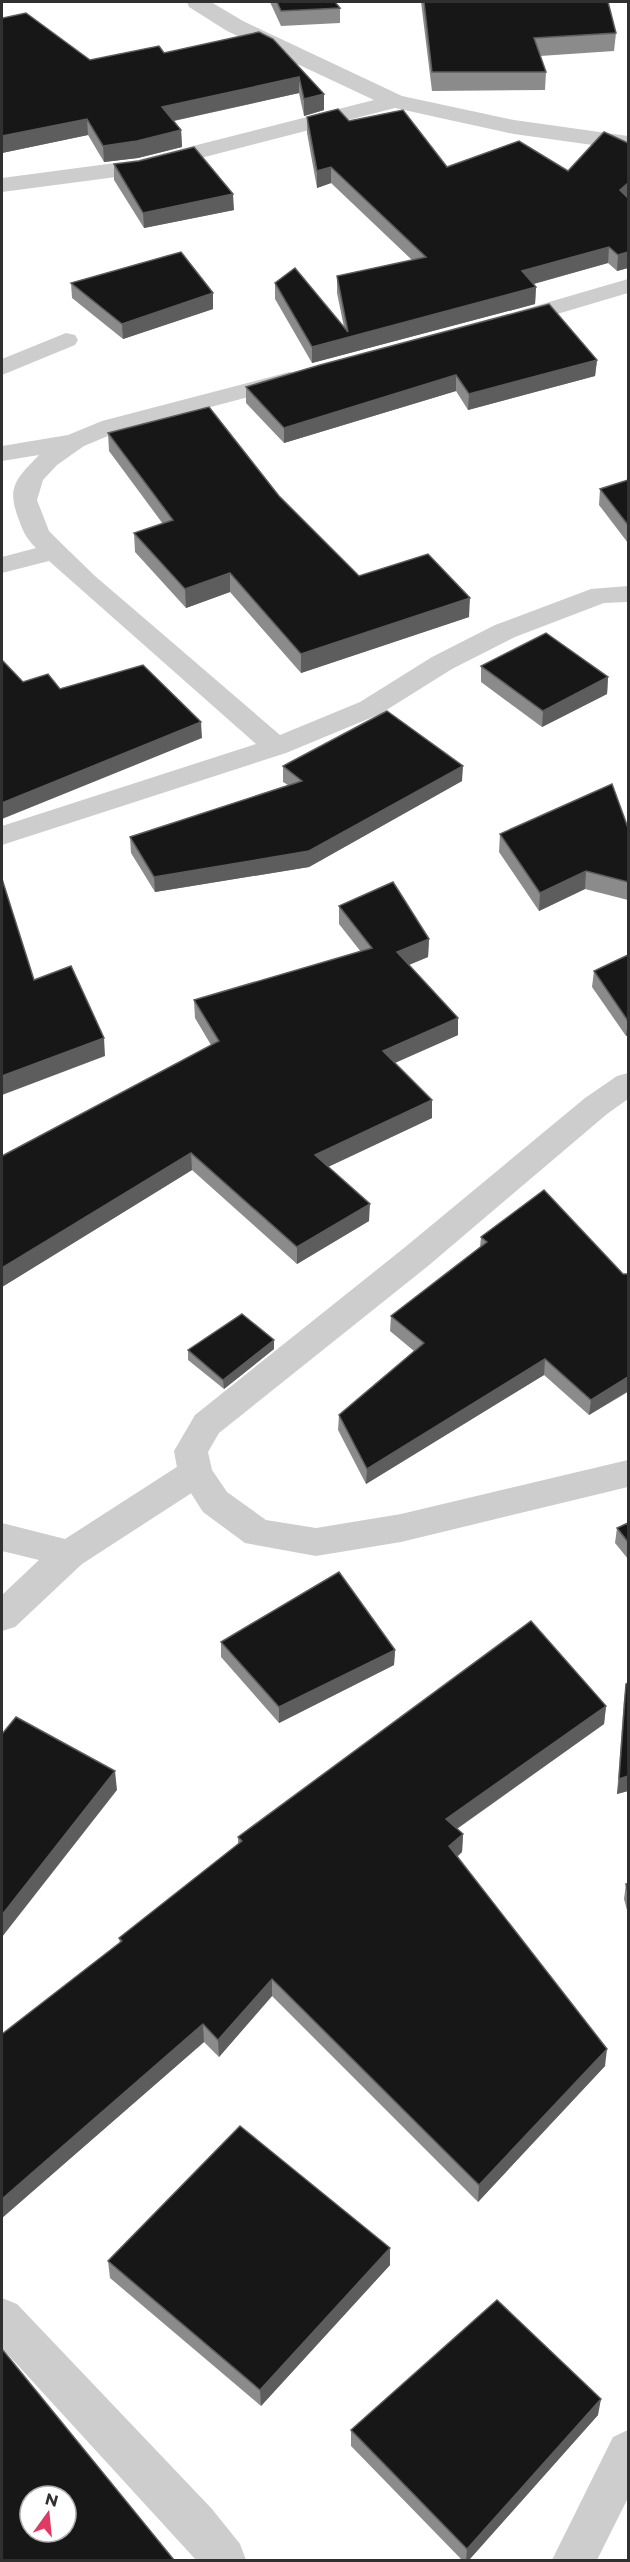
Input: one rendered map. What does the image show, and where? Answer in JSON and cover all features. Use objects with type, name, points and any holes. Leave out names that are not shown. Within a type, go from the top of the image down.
[{"type":"street","points":[[197,2],[235,26],[395,101],[514,127],[628,143]]},
{"type":"street","points":[[2,185],[139,167],[395,101]]},
{"type":"street","points":[[492,326],[628,286]]},
{"type":"street","points":[[2,368],[66,340]]},
{"type":"street","points":[[276,747],[86,582],[54,551],[37,534],[24,500],[31,478],[48,460],[75,441],[111,426],[311,374]]},
{"type":"street","points":[[2,453],[75,441]]},
{"type":"street","points":[[2,565],[54,551]]},
{"type":"street","points":[[2,836],[276,747],[370,708],[442,663],[505,632],[600,596],[628,594]]},
{"type":"street","points":[[628,1084],[596,1106],[416,1257],[207,1424],[191,1451],[195,1473],[215,1502],[257,1533],[316,1542],[401,1528],[628,1474]]},
{"type":"street","points":[[2,1617],[69,1554],[195,1473]]},
{"type":"street","points":[[2,1538],[69,1554]]},
{"type":"street","points":[[2,2318],[196,2525],[224,2560]]},
{"type":"street","points":[[574,2560],[628,2452]]},
{"type":"building","points":[[277,2],[335,2],[340,8],[281,11]]},
{"type":"building","points":[[424,2],[608,2],[616,33],[534,38],[546,72],[432,72]]},
{"type":"building","points":[[26,13],[90,60],[159,46],[164,53],[259,32],[273,39],[324,94],[304,99],[299,77],[162,107],[181,130],[137,141],[103,146],[87,119],[2,136],[2,17]]},
{"type":"building","points":[[338,109],[349,121],[403,110],[447,167],[519,141],[568,171],[604,132],[628,143],[628,183],[620,190],[628,198],[628,252],[618,255],[609,247],[522,271],[536,287],[312,347],[275,283],[295,268],[348,332],[337,276],[426,257],[331,167],[317,171],[307,117]]},
{"type":"building","points":[[194,147],[233,194],[143,213],[114,164],[139,161]]},
{"type":"building","points":[[181,252],[213,293],[122,324],[71,283]]},
{"type":"building","points":[[549,304],[597,360],[469,394],[456,375],[284,428],[246,387],[320,365]]},
{"type":"building","points":[[209,407],[279,496],[359,576],[428,554],[470,598],[301,654],[230,573],[185,589],[134,533],[173,520],[108,433]]},
{"type":"building","points":[[628,480],[628,525],[600,489]]},
{"type":"building","points":[[546,633],[608,677],[543,711],[481,666]]},
{"type":"building","points":[[2,660],[23,682],[48,674],[60,689],[143,665],[201,722],[2,803]]},
{"type":"building","points":[[387,711],[463,766],[309,851],[154,877],[130,837],[302,781],[283,766]]},
{"type":"building","points":[[612,784],[628,828],[628,882],[586,871],[540,893],[500,834]]},
{"type":"building","points":[[2,879],[34,980],[71,966],[104,1038],[2,1076]]},
{"type":"building","points":[[393,882],[429,939],[397,952],[458,1018],[383,1051],[432,1100],[315,1155],[370,1204],[297,1247],[191,1153],[2,1268],[2,1156],[219,1041],[194,1000],[372,948],[339,906]]},
{"type":"building","points":[[628,955],[628,1021],[594,971]]},
{"type":"building","points":[[544,1190],[623,1274],[628,1274],[628,1377],[591,1400],[545,1359],[367,1469],[339,1415],[424,1343],[391,1316],[487,1242],[481,1237]]},
{"type":"building","points":[[242,1314],[274,1340],[223,1380],[188,1350]]},
{"type":"building","points":[[628,1523],[628,1542],[617,1528]]},
{"type":"building","points":[[339,1572],[395,1650],[279,1707],[221,1642]]},
{"type":"building","points":[[531,1621],[606,1706],[446,1819],[463,1834],[449,1846],[607,2049],[479,2185],[272,1979],[218,2040],[203,2024],[2,2199],[2,2034],[122,1941],[119,1938],[242,1841],[238,1837]]},
{"type":"building","points":[[628,1683],[628,1776],[619,1779],[626,1684]]},
{"type":"building","points":[[16,1717],[115,1771],[2,1915],[2,1734]]},
{"type":"building","points":[[240,2126],[390,2248],[260,2390],[108,2261]]},
{"type":"building","points":[[497,2300],[601,2399],[467,2549],[351,2430]]},
{"type":"building","points":[[2,2349],[174,2560],[2,2560]]}]
